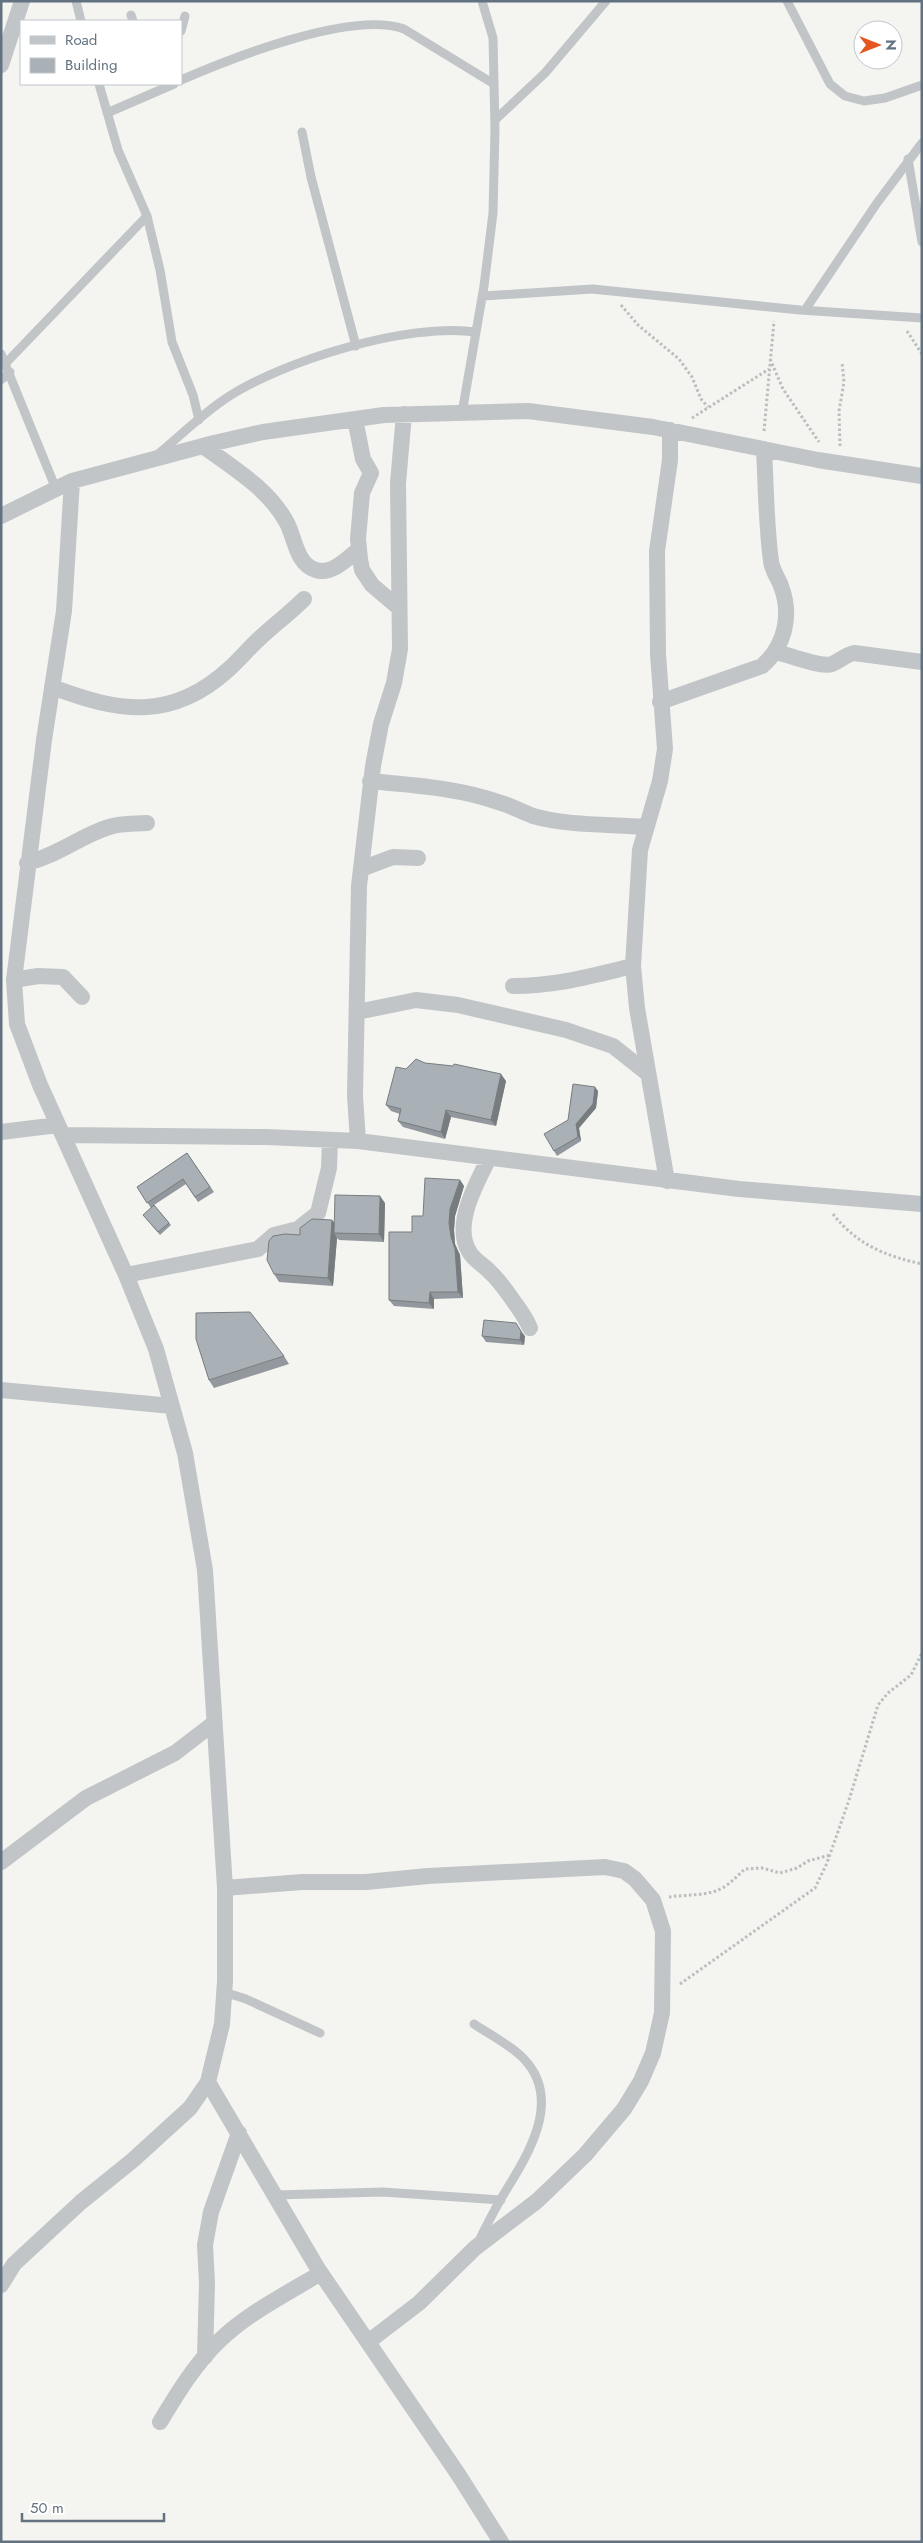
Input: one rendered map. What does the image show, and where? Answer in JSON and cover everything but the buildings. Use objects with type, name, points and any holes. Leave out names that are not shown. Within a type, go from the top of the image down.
[{"type":"street","points":[[1,65],[22,1]]},
{"type":"street","points":[[1,516],[72,481],[203,446],[262,432],[404,414],[528,412],[672,431],[837,463],[922,476]]},
{"type":"street","points":[[358,1141],[355,1096],[361,869],[370,782],[381,724],[394,684],[400,649],[398,483],[404,414]]},
{"type":"street","points":[[355,419],[363,459],[371,473],[362,494],[359,550],[362,570],[372,585],[399,608]]},
{"type":"street","points":[[667,1181],[636,1008],[633,966],[640,850],[660,781],[665,749],[660,702],[657,551],[670,460],[672,431]]},
{"type":"street","points":[[203,446],[270,497],[287,524],[297,550],[306,565],[317,571],[327,570],[336,567],[359,550]]},
{"type":"street","points":[[660,702],[762,666],[782,643],[786,626],[785,605],[782,587],[771,564],[763,449]]},
{"type":"street","points":[[1,2285],[14,2264],[81,2202],[172,2126],[190,2108],[208,2082],[222,2024],[224,1992],[225,1888],[205,1570],[185,1453],[156,1349],[126,1275],[61,1130],[17,1024],[14,980],[28,862],[64,612],[72,481]]},
{"type":"street","points":[[52,687],[92,702],[132,709],[151,708],[177,701],[204,689],[229,670],[262,635],[304,599]]},
{"type":"street","points":[[776,652],[821,664],[833,664],[846,654],[854,653],[922,662]]},
{"type":"street","points":[[370,782],[416,785],[458,793],[500,802],[533,816],[566,822],[646,826]]},
{"type":"street","points":[[28,862],[59,852],[108,828],[125,824],[147,823]]},
{"type":"street","points":[[361,869],[393,857],[418,858]]},
{"type":"street","points":[[513,986],[544,986],[573,982],[633,966]]},
{"type":"street","points":[[14,980],[38,976],[63,977],[82,997]]},
{"type":"street","points":[[357,1012],[416,1000],[458,1005],[566,1030],[613,1046],[647,1073]]},
{"type":"street","points":[[1,1132],[61,1130],[358,1141],[667,1181],[922,1204]]},
{"type":"street","points":[[126,1275],[258,1249],[274,1235],[298,1229],[318,1212],[329,1168],[330,1140]]},
{"type":"street","points":[[489,1158],[474,1188],[468,1208],[464,1225],[464,1242],[471,1255],[490,1271],[525,1314],[530,1328]]},
{"type":"street","points":[[1,1390],[172,1406]]},
{"type":"street","points":[[1,1862],[86,1798],[174,1752],[214,1723]]},
{"type":"street","points":[[225,1888],[302,1882],[366,1882],[428,1876],[606,1867],[624,1870],[635,1879],[653,1900],[663,1931],[662,2013],[653,2053],[641,2081],[624,2109],[585,2155],[537,2201],[475,2248],[419,2302],[368,2342]]},
{"type":"street","points":[[208,2082],[321,2273],[501,2542]]},
{"type":"street","points":[[205,2357],[207,2284],[205,2245],[211,2212],[239,2134]]},
{"type":"street","points":[[160,2422],[205,2357],[219,2341],[253,2315],[321,2273]]},
{"type":"lane","points":[[76,1],[81,20]]},
{"type":"lane","points":[[462,413],[482,296],[493,213],[495,120],[493,38],[482,1]]},
{"type":"lane","points":[[495,120],[545,73],[606,1]]},
{"type":"lane","points":[[787,1],[830,84],[845,96],[864,101],[885,98],[922,85]]},
{"type":"lane","points":[[182,27],[185,16]]},
{"type":"lane","points":[[182,80],[226,61],[312,34],[377,23],[390,24],[404,29],[494,84]]},
{"type":"lane","points":[[99,85],[118,150],[147,216],[160,270],[172,342],[193,394],[199,420]]},
{"type":"lane","points":[[107,113],[168,85]]},
{"type":"lane","points":[[302,132],[311,177],[356,346]]},
{"type":"lane","points":[[805,310],[908,159],[922,143]]},
{"type":"lane","points":[[908,159],[922,242]]},
{"type":"lane","points":[[1,380],[8,367],[147,216]]},
{"type":"lane","points":[[482,296],[592,289],[775,308],[922,318]]},
{"type":"lane","points":[[150,460],[225,399],[275,372],[391,337],[435,330],[454,329],[476,332]]},
{"type":"lane","points":[[1,354],[8,367],[56,489]]},
{"type":"lane","points":[[224,1992],[246,1999],[320,2033]]},
{"type":"lane","points":[[474,2024],[524,2059],[537,2078],[542,2101],[537,2132],[529,2154],[475,2248]]},
{"type":"lane","points":[[276,2195],[383,2192],[501,2200]]},
{"type":"path","points":[[608,291],[638,325],[679,358],[692,377],[701,399],[708,407]]},
{"type":"path","points":[[763,449],[775,308]]},
{"type":"path","points":[[897,316],[922,354]]},
{"type":"path","points":[[770,359],[783,389],[798,414],[837,463]]},
{"type":"path","points":[[837,463],[839,411],[844,382],[842,362]]},
{"type":"path","points":[[672,431],[770,368]]},
{"type":"path","points":[[820,1195],[856,1238],[878,1252],[922,1264]]},
{"type":"path","points":[[663,1994],[815,1888],[830,1855],[849,1800],[878,1705],[888,1693],[911,1675],[922,1653]]},
{"type":"path","points":[[653,1900],[718,1890],[728,1885],[745,1869],[762,1868],[780,1873],[797,1868],[808,1860],[830,1855]]}]
